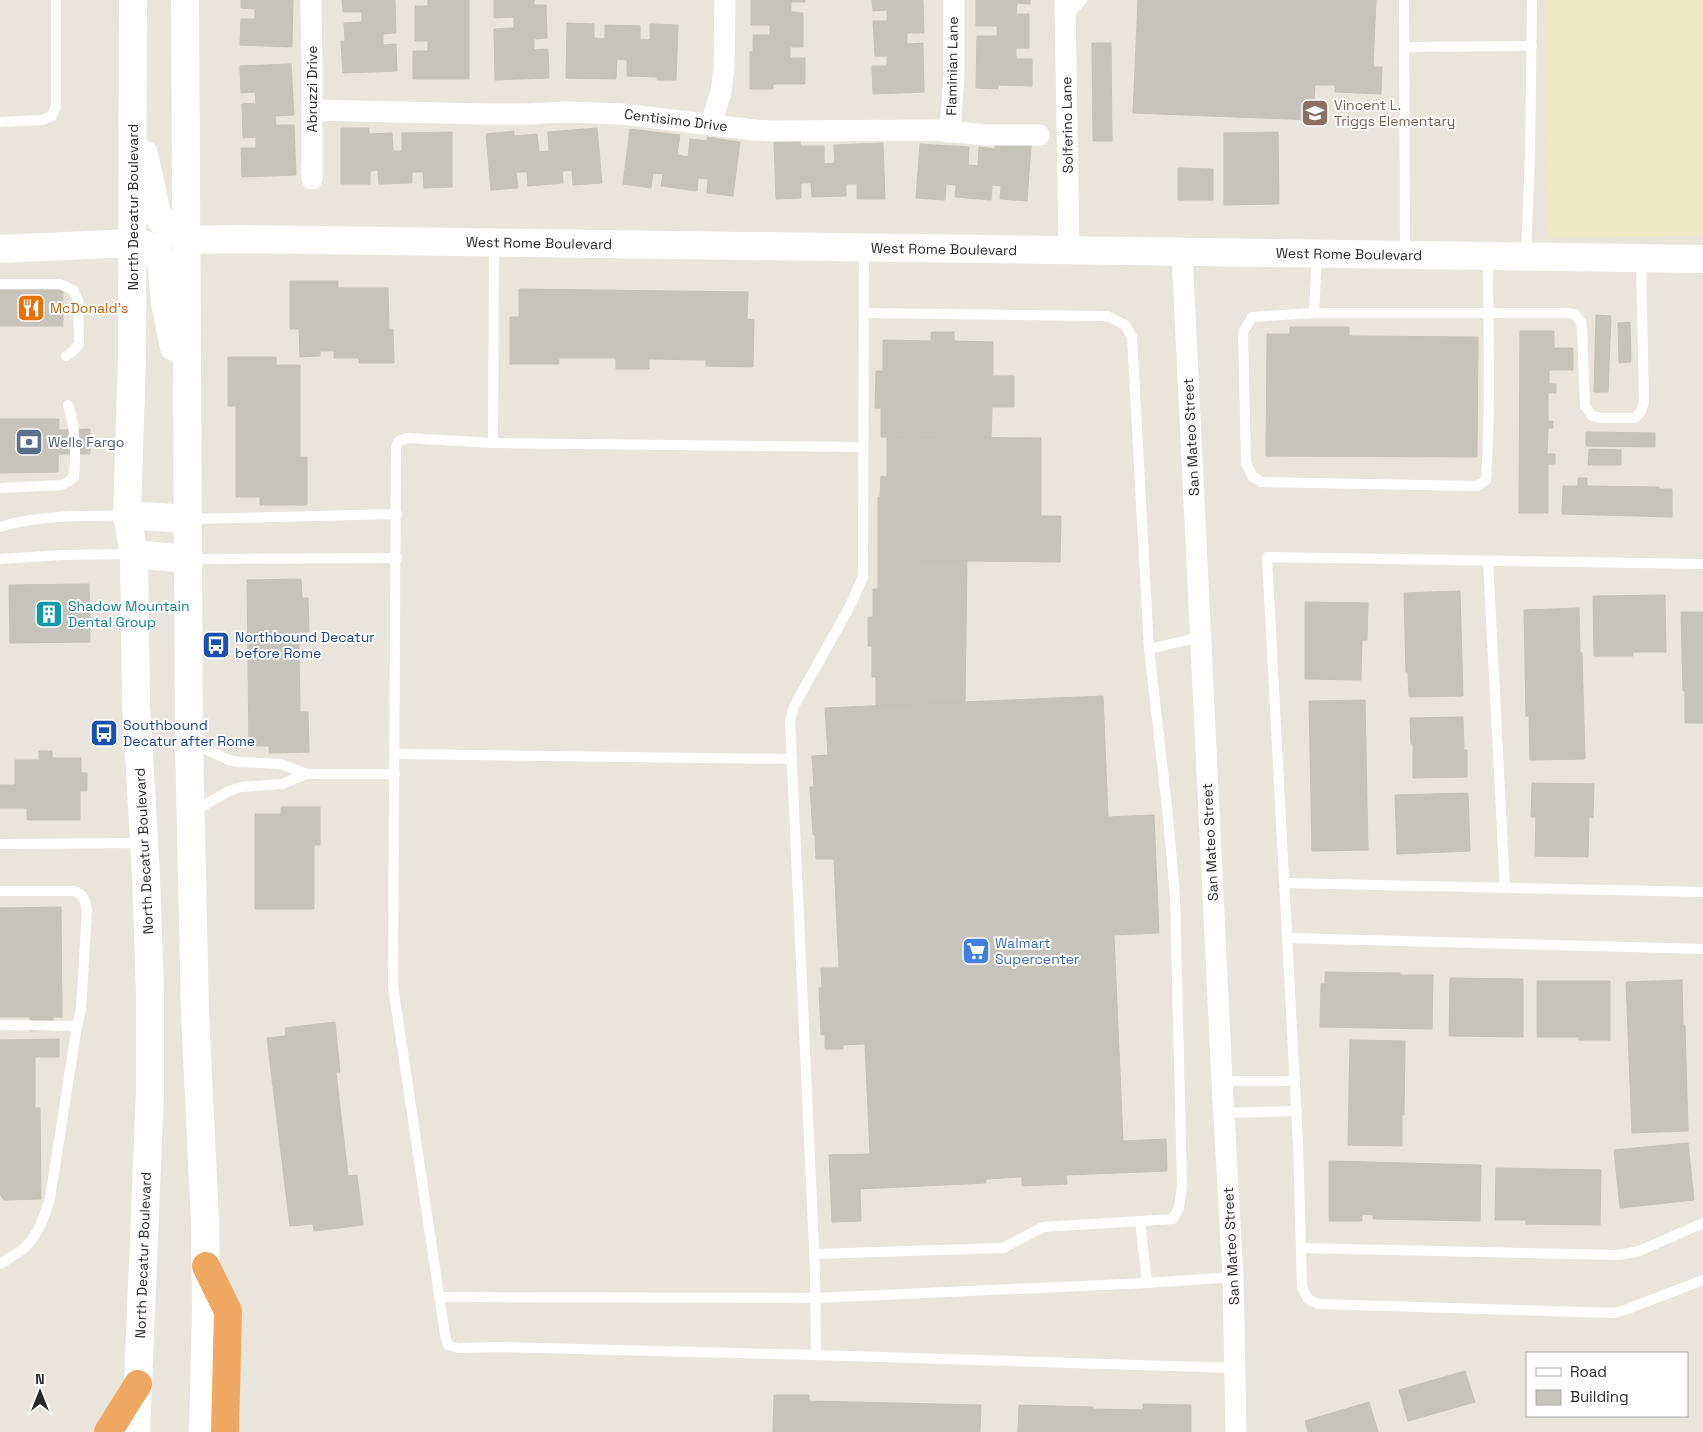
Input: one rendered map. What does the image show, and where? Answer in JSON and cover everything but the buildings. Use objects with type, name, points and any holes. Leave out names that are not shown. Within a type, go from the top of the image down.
[{"type":"highway","points":[[206,1266],[228,1311],[225,1432]]},
{"type":"highway","points":[[108,1432],[138,1384]]},
{"type":"main road","name":"North Decatur Boulevard","points":[[133,0],[132,357],[127,515],[134,554],[136,703],[150,962],[150,1082],[136,1432]]},
{"type":"main road","points":[[185,0],[188,742],[195,1013],[205,1204],[206,1266],[203,1432]]},
{"type":"main road","points":[[133,112],[157,213],[161,222],[170,231],[186,240]]},
{"type":"main road","name":"West Rome Boulevard","points":[[186,240],[494,242],[1703,259]]},
{"type":"main road","points":[[0,249],[133,242],[147,245],[158,253],[162,270],[164,303],[186,398]]},
{"type":"main road","points":[[127,515],[188,519]]},
{"type":"main road","points":[[134,554],[187,559]]},
{"type":"street","name":"Abruzzi Drive","points":[[311,0],[312,178]]},
{"type":"street","points":[[711,124],[721,92],[724,68],[725,0]]},
{"type":"street","name":"Flaminian Lane","points":[[950,132],[954,73],[954,0]]},
{"type":"street","name":"Solferino Lane","points":[[1066,9],[1069,250]]},
{"type":"street","name":"Centisimo Drive","points":[[312,110],[485,114],[585,112],[638,115],[754,130],[934,130],[986,135],[1039,135]]},
{"type":"street","name":"San Mateo Street","points":[[1182,252],[1233,1277],[1236,1432]]},
{"type":"lane","points":[[0,122],[42,120],[52,116],[56,106],[56,0]]},
{"type":"lane","points":[[1066,9],[1082,0]]},
{"type":"lane","points":[[1404,0],[1405,255]]},
{"type":"lane","points":[[1526,256],[1530,156],[1532,0]]},
{"type":"lane","points":[[1404,47],[1532,46]]},
{"type":"lane","points":[[493,443],[494,242]]},
{"type":"lane","points":[[816,1355],[816,1298],[790,721],[794,706],[850,608],[863,577],[864,248]]},
{"type":"lane","points":[[1314,313],[1317,253]]},
{"type":"lane","points":[[1488,256],[1488,314],[1488,445],[1486,480],[1477,486],[1261,482],[1252,476],[1246,463],[1243,332],[1252,317],[1314,313],[1488,314],[1565,313],[1575,314],[1581,322],[1582,330],[1585,406],[1592,416],[1601,418],[1635,418],[1641,411],[1644,402],[1641,258]]},
{"type":"lane","points":[[0,284],[60,284],[73,290],[78,300],[79,344],[73,352],[66,356]]},
{"type":"lane","points":[[814,1254],[1003,1248],[1042,1227],[1173,1219],[1178,1208],[1182,1185],[1175,896],[1167,807],[1148,649],[1132,336],[1126,325],[1107,316],[864,313]]},
{"type":"lane","points":[[0,488],[61,485],[74,477],[76,459],[72,417],[68,405]]},
{"type":"lane","points":[[863,447],[493,443],[407,438],[399,441],[396,447],[393,986],[448,1345],[458,1348],[506,1347],[1236,1368]]},
{"type":"lane","points":[[188,519],[397,514]]},
{"type":"lane","points":[[0,527],[45,519],[127,515]]},
{"type":"lane","points":[[0,559],[47,555],[134,554]]},
{"type":"lane","points":[[1703,564],[1267,557],[1297,1111],[1302,1287],[1308,1299],[1318,1304],[1613,1313],[1703,1280]]},
{"type":"lane","points":[[187,559],[396,558]]},
{"type":"lane","points":[[1488,561],[1505,888]]},
{"type":"lane","points":[[1148,649],[1200,637]]},
{"type":"lane","points":[[188,742],[229,760],[281,764],[307,774],[395,774]]},
{"type":"lane","points":[[395,754],[792,759]]},
{"type":"lane","points":[[190,813],[229,791],[241,787],[282,784],[307,774]]},
{"type":"lane","points":[[0,844],[144,843]]},
{"type":"lane","points":[[1285,883],[1703,892]]},
{"type":"lane","points":[[0,891],[75,891],[82,894],[87,912],[81,1009],[47,1211],[34,1236],[25,1247],[0,1264]]},
{"type":"lane","points":[[1288,938],[1703,949]]},
{"type":"lane","points":[[0,1026],[77,1026]]},
{"type":"lane","points":[[1222,1081],[1295,1081]]},
{"type":"lane","points":[[1224,1113],[1297,1111]]},
{"type":"lane","points":[[1140,1221],[1147,1284]]},
{"type":"lane","points":[[1301,1248],[1618,1255],[1639,1251],[1703,1223]]},
{"type":"lane","points":[[440,1297],[816,1298],[1147,1284],[1233,1277]]},
{"type":"sand","points":[[1545,0],[1703,0],[1703,236],[1547,237]]},
{"type":"place","name":"Vincent L. Triggs Elementary","points":[[1315,113]]},
{"type":"place","name":"McDonald's","points":[[31,308]]},
{"type":"place","name":"Wells Fargo","points":[[29,442]]},
{"type":"place","name":"Shadow Mountain Dental Group","points":[[49,614]]},
{"type":"place","name":"Northbound Decatur before Rome","points":[[216,645]]},
{"type":"place","name":"Southbound Decatur after Rome","points":[[104,733]]},
{"type":"place","name":"Walmart Supercenter","points":[[976,951]]}]
